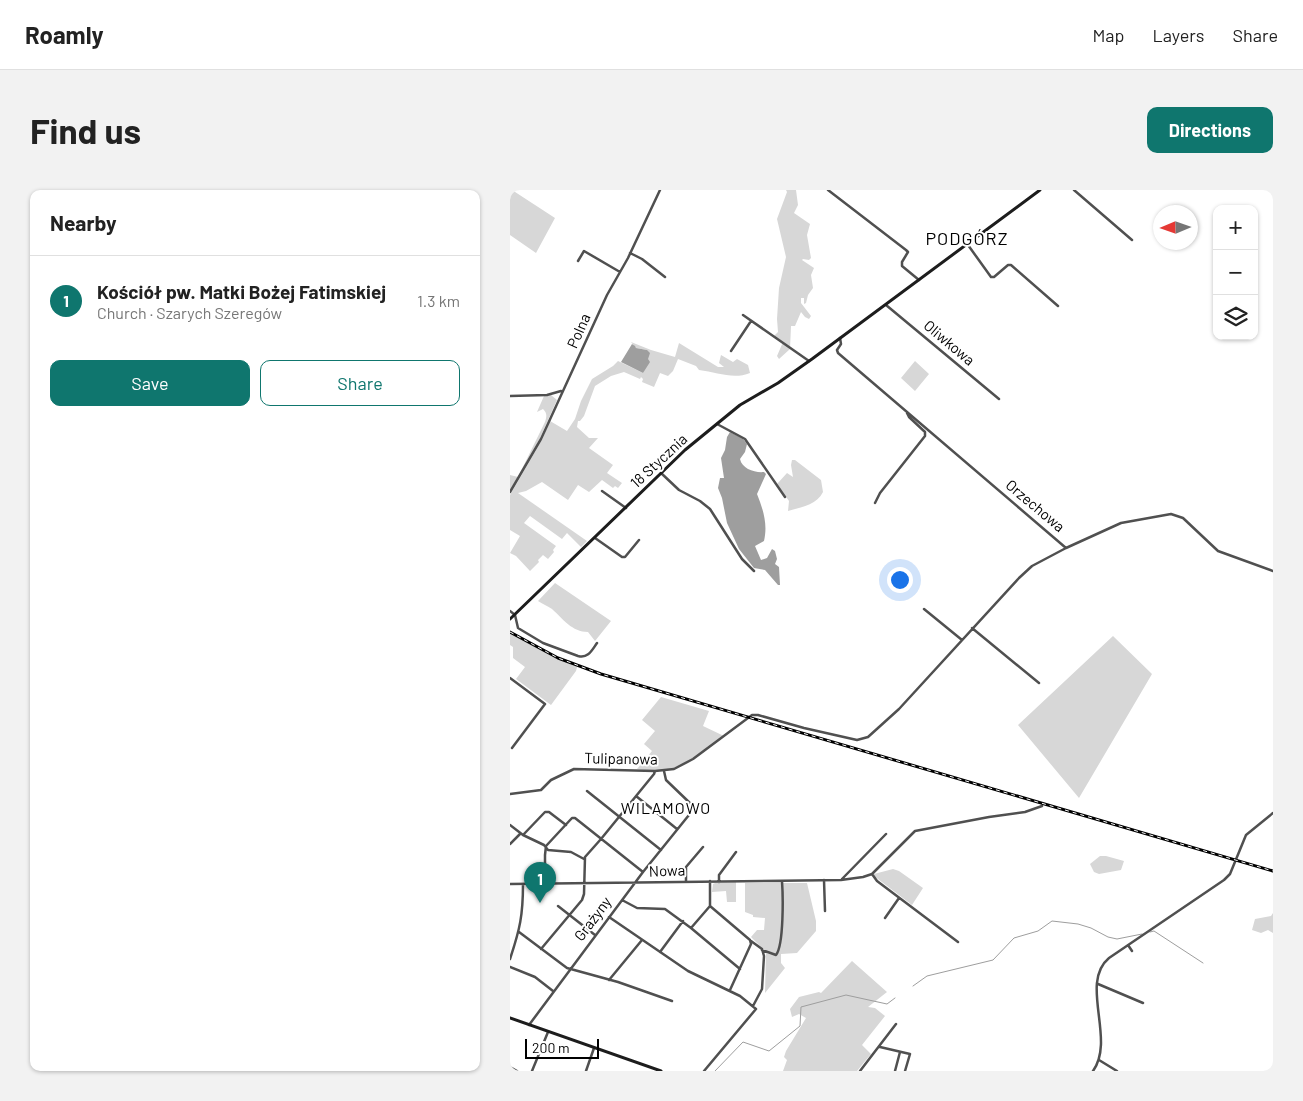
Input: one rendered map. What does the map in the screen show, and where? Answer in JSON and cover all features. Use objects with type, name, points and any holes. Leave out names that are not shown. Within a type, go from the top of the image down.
[{"type":"street","name":"Polna","points":[[510,492],[541,439],[607,295],[630,254],[660,190]]},
{"type":"street","points":[[828,190],[906,250],[908,252],[902,262],[902,266],[919,280]]},
{"type":"street","name":"18 Stycznia","points":[[510,619],[685,450],[746,402],[778,383],[809,361],[1040,190]]},
{"type":"street","points":[[1074,190],[1132,240]]},
{"type":"street","points":[[968,244],[991,277],[994,277],[1008,265],[1011,265],[1058,306]]},
{"type":"street","points":[[578,261],[584,251],[620,272]]},
{"type":"street","points":[[630,254],[642,259],[666,277]]},
{"type":"street","name":"Oliwkowa","points":[[886,305],[999,399]]},
{"type":"street","points":[[743,315],[809,361]]},
{"type":"street","points":[[731,351],[751,321]]},
{"type":"street","name":"Orzechowa","points":[[752,716],[758,715],[857,740],[868,737],[898,710],[972,628],[1032,566],[1066,548],[838,353],[837,350],[841,344],[840,338]]},
{"type":"street","points":[[510,396],[553,394],[562,390]]},
{"type":"street","points":[[553,394],[558,400]]},
{"type":"street","points":[[875,503],[880,493],[926,434],[909,417],[907,412]]},
{"type":"street","points":[[718,424],[745,439],[785,498]]},
{"type":"street","points":[[661,473],[678,490],[700,501],[710,509],[742,559],[754,572]]},
{"type":"street","points":[[602,490],[626,508]]},
{"type":"street","points":[[1066,548],[1121,523],[1171,514],[1183,518],[1218,551],[1273,571]]},
{"type":"street","points":[[595,538],[622,557],[625,557],[639,540]]},
{"type":"street","points":[[924,609],[962,640]]},
{"type":"street","points":[[510,611],[514,615],[518,628],[544,643],[578,656],[587,656],[597,643]]},
{"type":"street","points":[[972,628],[1039,683]]},
{"type":"street","points":[[510,678],[546,704],[512,748]]},
{"type":"street","name":"Tulipanowa","points":[[510,794],[542,790],[554,777],[574,770],[664,771],[679,767],[752,716]]},
{"type":"street","points":[[542,948],[582,900],[584,859],[620,817],[655,771]]},
{"type":"street","name":"Grażyny","points":[[529,1025],[634,883],[694,810],[692,805],[666,780],[664,771]]},
{"type":"street","points":[[587,791],[660,850]]},
{"type":"street","points":[[636,796],[678,829]]},
{"type":"street","points":[[958,942],[877,881],[872,874],[916,831],[1025,812],[1042,806]]},
{"type":"street","points":[[510,844],[545,812],[548,812],[566,825]]},
{"type":"street","points":[[1093,1071],[1100,1060],[1102,1045],[1098,984],[1099,971],[1102,965],[1128,945],[1224,880],[1230,874],[1246,835],[1273,813]]},
{"type":"street","points":[[545,849],[572,818],[575,818],[643,872]]},
{"type":"street","points":[[510,825],[522,835],[544,845],[545,884]]},
{"type":"street","points":[[841,880],[886,834]]},
{"type":"street","points":[[686,882],[686,867],[703,847]]},
{"type":"street","points":[[545,849],[571,852],[584,859]]},
{"type":"street","points":[[719,882],[719,874],[736,852]]},
{"type":"street","name":"Nowa","points":[[510,884],[841,880],[872,874]]},
{"type":"street","points":[[824,880],[825,911]]},
{"type":"street","points":[[691,928],[710,906],[710,881]]},
{"type":"street","points":[[710,906],[762,949],[776,955],[780,949],[783,911],[782,881]]},
{"type":"street","points":[[510,958],[519,932],[523,908],[523,884]]},
{"type":"street","points":[[885,918],[899,898]]},
{"type":"street","points":[[622,900],[637,908],[664,909],[682,921],[740,968]]},
{"type":"street","points":[[558,906],[595,935]]},
{"type":"street","points":[[609,917],[688,971],[730,990],[756,1009],[704,1071]]},
{"type":"street","points":[[660,952],[682,921]]},
{"type":"street","points":[[519,932],[570,969],[672,1000]]},
{"type":"street","points":[[609,980],[642,940]]},
{"type":"street","points":[[730,990],[751,944],[750,940]]},
{"type":"street","points":[[1128,945],[1132,951]]},
{"type":"street","points":[[753,1006],[762,989],[764,956],[762,949]]},
{"type":"street","points":[[510,972],[511,967],[535,977],[553,991]]},
{"type":"street","points":[[1098,984],[1142,1004]]},
{"type":"street","points":[[510,1018],[661,1071]]},
{"type":"street","points":[[860,1071],[896,1024]]},
{"type":"street","points":[[532,1071],[548,1032]]},
{"type":"street","points":[[879,1047],[910,1054],[905,1071]]},
{"type":"street","points":[[586,1071],[594,1048]]},
{"type":"street","points":[[895,1071],[900,1052]]},
{"type":"street","points":[[1100,1060],[1117,1071]]},
{"type":"street","points":[[510,1067],[517,1071]]},
{"type":"shaded area","points":[[512,190],[555,218],[536,253],[510,235],[510,195]]},
{"type":"shaded area","points":[[786,190],[796,190],[798,205],[794,213],[810,224],[807,235],[811,258],[809,260],[802,260],[814,268],[811,275],[813,288],[808,295],[806,303],[804,304],[804,298],[801,298],[801,303],[811,316],[809,319],[801,312],[795,326],[791,326],[790,349],[779,359],[777,356],[783,342],[774,336],[778,332],[779,288],[786,257],[777,219],[787,192]]},
{"type":"shaded area","points":[[631,342],[675,357],[679,343],[718,367],[724,367],[719,363],[721,355],[733,362],[737,359],[748,365],[750,373],[731,376],[699,370],[696,366],[678,359],[673,371],[668,376],[660,373],[654,387],[642,382],[643,379],[641,377],[640,379],[624,372],[611,376],[595,386],[584,416],[578,421],[577,427],[589,438],[598,438],[589,448],[613,465],[607,473],[622,483],[618,488],[615,486],[613,488],[602,480],[589,492],[578,485],[568,500],[542,482],[526,491],[518,493],[587,541],[581,547],[567,533],[562,539],[530,516],[524,523],[556,546],[548,559],[543,555],[530,571],[516,556],[510,553],[520,536],[510,530],[510,495],[542,440],[550,421],[567,431],[575,419],[581,401],[592,379],[618,361],[643,373],[648,359],[647,350],[636,348]]},
{"type":"shaded area","points":[[632,344],[636,348],[647,350],[650,353],[648,359],[650,362],[643,373],[621,362]]},
{"type":"shaded area","points":[[915,361],[929,374],[915,391],[901,378]]},
{"type":"shaded area","points":[[551,395],[557,400],[540,438],[518,476],[546,420],[546,413],[543,409],[537,412],[544,396]]},
{"type":"shaded area","points":[[730,432],[743,439],[747,444],[745,452],[740,459],[743,465],[749,470],[766,474],[757,494],[764,517],[765,535],[764,541],[755,546],[761,560],[767,558],[772,549],[775,551],[777,559],[775,564],[779,567],[780,585],[765,570],[754,568],[739,549],[727,523],[718,488],[720,478],[724,478],[721,458]]},
{"type":"shaded area","points":[[792,460],[795,460],[821,480],[823,492],[813,503],[788,511],[789,501],[777,484],[787,473],[793,477]]},
{"type":"shaded area","points":[[510,475],[518,477],[510,491]]},
{"type":"shaded area","points":[[555,583],[611,621],[595,641],[588,632],[572,627],[552,609],[538,601]]},
{"type":"shaded area","points":[[510,633],[553,657],[577,667],[551,705],[516,679],[525,667],[513,658]]},
{"type":"shaded area","points":[[1113,636],[1152,674],[1079,798],[1018,725]]},
{"type":"shaded area","points":[[661,697],[709,711],[703,726],[724,736],[678,766],[661,771],[637,769],[652,751],[644,744],[655,731],[642,720]]},
{"type":"shaded area","points":[[1100,856],[1124,861],[1121,870],[1099,874],[1094,872],[1090,864]]},
{"type":"shaded area","points":[[893,869],[899,871],[923,888],[912,905],[874,876],[874,874]]},
{"type":"shaded area","points":[[736,882],[736,902],[727,902],[726,891],[712,892],[713,884],[715,883]]},
{"type":"shaded area","points":[[745,883],[807,883],[816,921],[816,931],[797,953],[781,954],[781,963],[785,968],[765,993],[766,952],[751,937],[757,930],[764,930],[765,918],[753,917],[753,915],[745,912]]},
{"type":"shaded area","points":[[1273,913],[1273,933],[1268,930],[1261,933],[1252,930],[1255,919],[1271,916]]},
{"type":"shaded area","points":[[852,961],[887,992],[868,1007],[875,1008],[885,1016],[862,1045],[871,1054],[857,1071],[783,1071],[787,1060],[784,1057],[786,1051],[806,1018],[799,1014],[792,1017],[790,1009],[799,997],[821,993]]},
{"type":"waterway","points":[[913,986],[927,976],[993,960],[1014,938],[1038,931],[1052,921],[1078,924],[1117,939],[1142,934]]},
{"type":"waterway","points":[[1150,932],[1154,931],[1203,963]]},
{"type":"waterway","points":[[715,1071],[743,1042],[769,1051],[800,1026],[801,1007],[846,995],[887,1004],[895,998]]},
{"type":"railway","points":[[510,632],[558,658],[601,674],[1273,871]]},
{"type":"place","name":"Kościół pw. Matki Bożej Fatimskiej","points":[[540,903]]},
{"type":"district","name":"PODGÓRZ","points":[[967,239]]},
{"type":"district","name":"WILAMOWO","points":[[666,808]]}]
